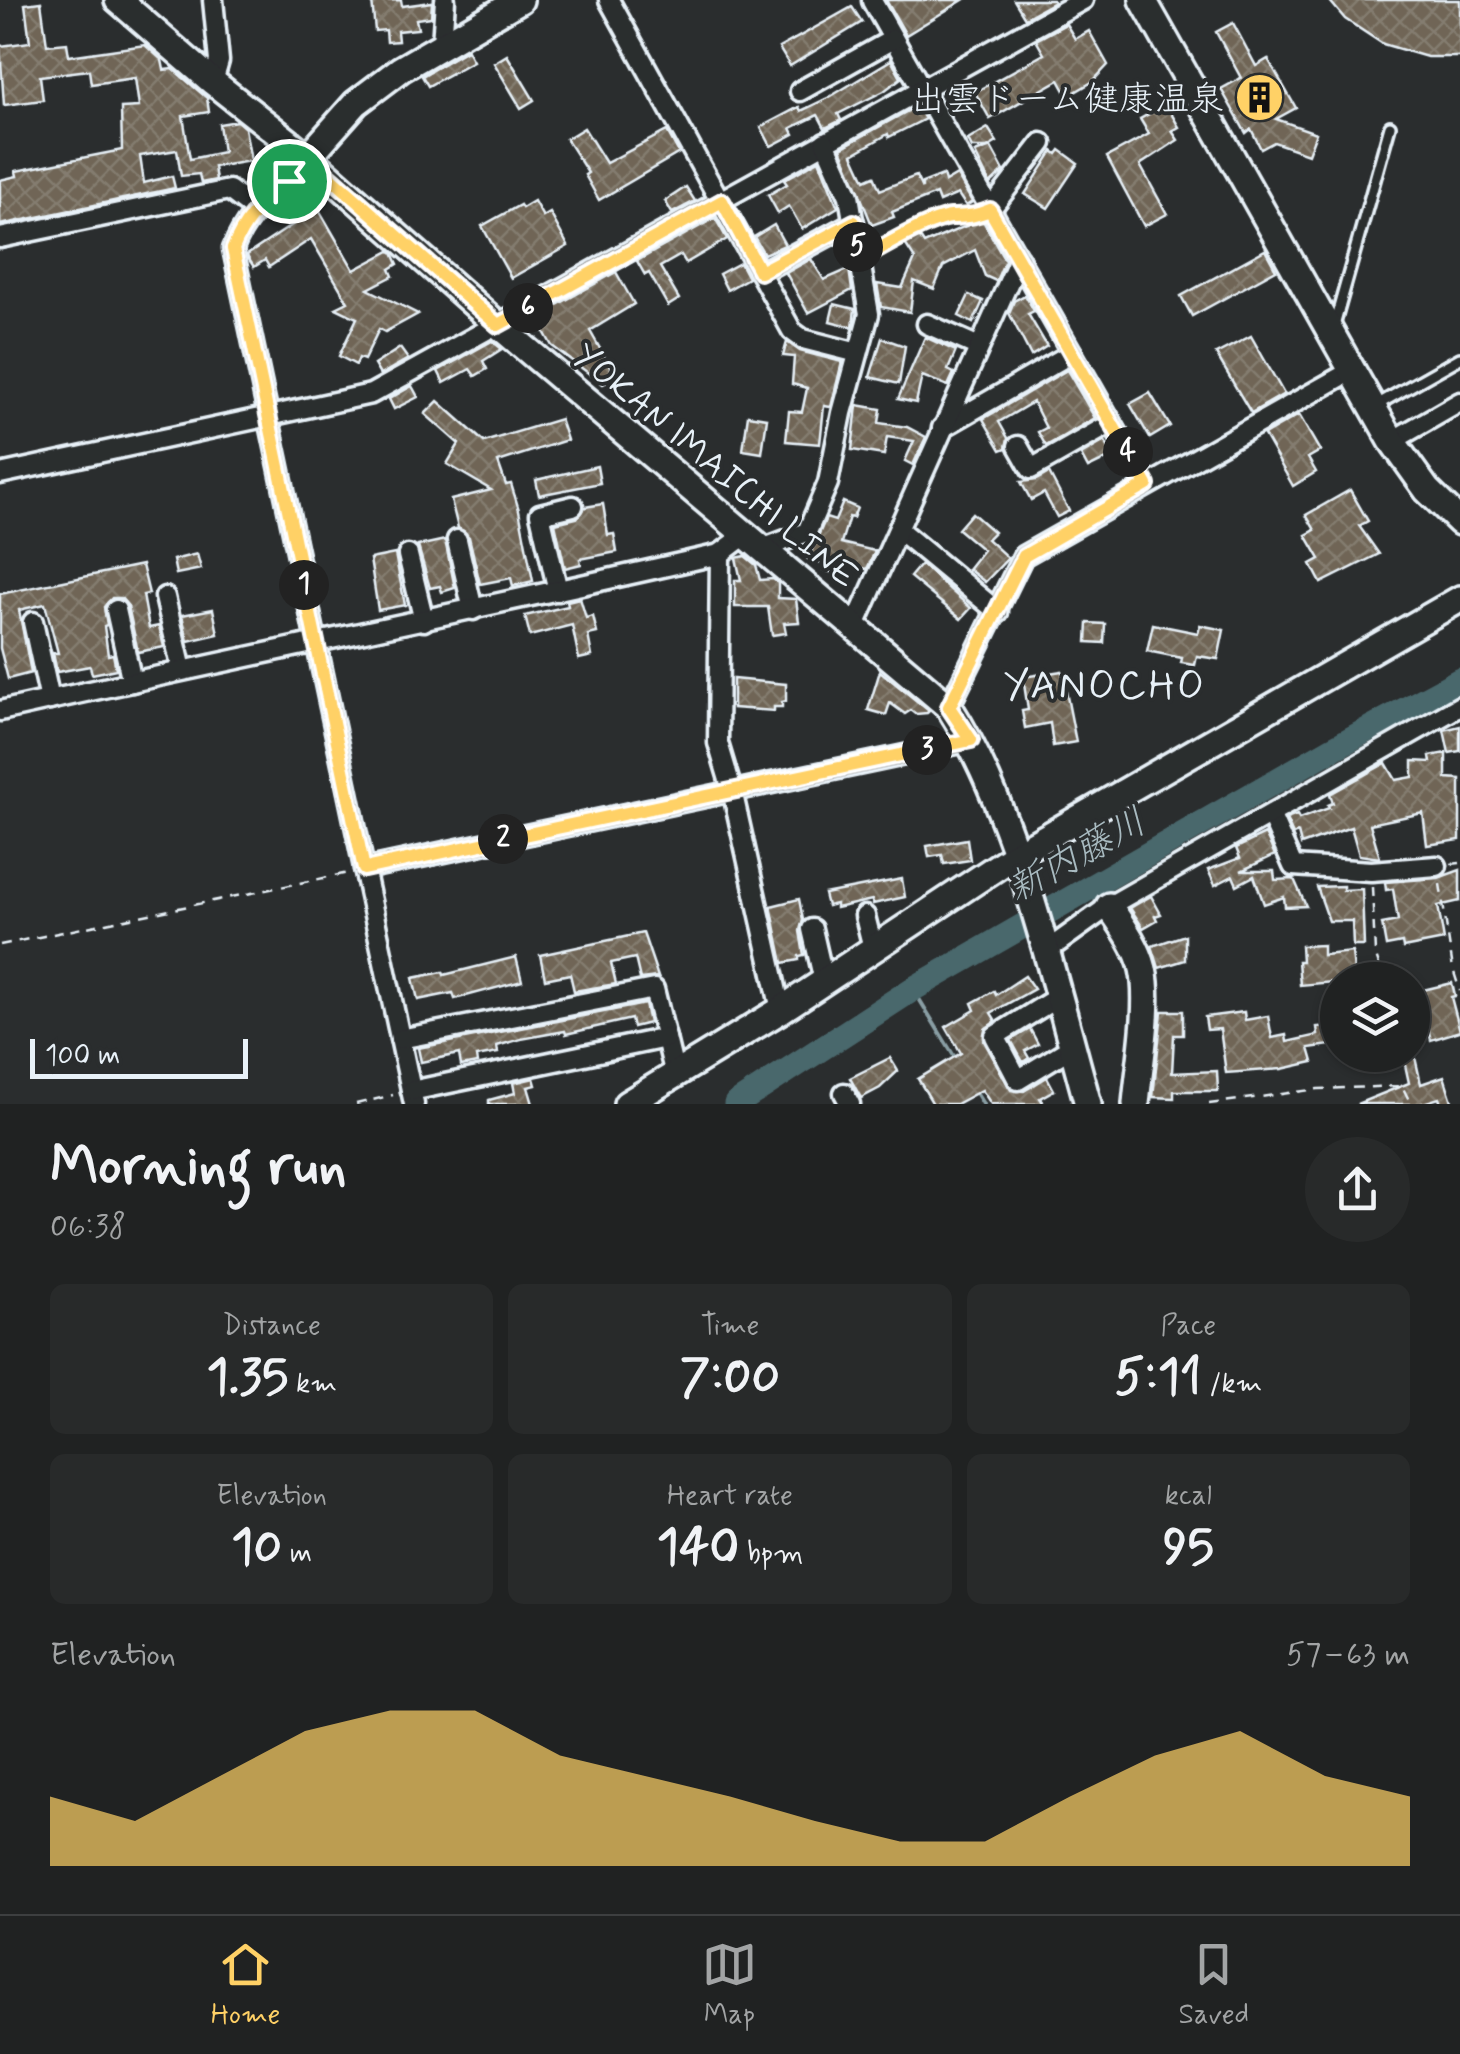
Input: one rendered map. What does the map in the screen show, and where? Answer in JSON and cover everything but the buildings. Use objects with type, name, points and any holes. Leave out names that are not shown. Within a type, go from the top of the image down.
[{"type":"street","name":"YOKAN IMAICHI LINE","points":[[118,0],[308,157],[498,325],[949,707],[971,740],[1017,862],[1088,1104]]},
{"type":"street","points":[[212,0],[219,62],[213,82]]},
{"type":"street","points":[[442,44],[445,0]]},
{"type":"street","points":[[520,0],[401,69],[356,103],[289,181],[254,208],[233,249],[413,1098],[666,1038]]},
{"type":"street","points":[[609,0],[792,331],[803,339],[858,354]]},
{"type":"street","points":[[0,474],[372,394],[1083,0]]},
{"type":"street","points":[[1143,0],[1392,441],[1427,490],[1460,522]]},
{"type":"street","points":[[872,1],[1147,485]]},
{"type":"street","points":[[800,91],[893,38]]},
{"type":"street","points":[[0,711],[474,610],[807,532],[828,483],[869,314],[849,196],[825,142]]},
{"type":"street","points":[[990,210],[1042,144]]},
{"type":"street","points":[[0,238],[229,190],[254,208]]},
{"type":"street","points":[[760,272],[854,222]]},
{"type":"street","points":[[854,628],[1019,259]]},
{"type":"street","points":[[928,324],[979,347]]},
{"type":"street","points":[[942,428],[1072,353]]},
{"type":"street","points":[[949,707],[1024,556],[1351,371]]},
{"type":"street","points":[[1392,441],[1460,402]]},
{"type":"street","points":[[1018,446],[1031,469],[1112,423]]},
{"type":"street","points":[[558,590],[540,514],[572,506]]},
{"type":"street","points":[[900,530],[998,612]]},
{"type":"street","points":[[457,540],[474,610]]},
{"type":"street","points":[[720,554],[718,743],[732,790],[780,1010]]},
{"type":"street","points":[[408,555],[424,621]]},
{"type":"street","points":[[165,597],[182,670]]},
{"type":"street","points":[[627,1104],[873,948],[1460,599]]},
{"type":"street","points":[[116,610],[132,682]]},
{"type":"street","points":[[33,622],[50,700]]},
{"type":"street","points":[[1044,949],[1109,906],[1460,706]]},
{"type":"street","points":[[364,869],[971,740]]},
{"type":"street","points":[[1272,816],[1293,866],[1371,871],[1437,866]]},
{"type":"street","points":[[1109,906],[1143,969],[1136,1104]]},
{"type":"street","points":[[866,916],[873,948]]},
{"type":"street","points":[[812,929],[824,981]]},
{"type":"street","points":[[400,1038],[654,989],[674,1075]]},
{"type":"street","points":[[1058,996],[995,1036],[1018,1080],[1072,1047]]},
{"type":"lane","points":[[1332,336],[1390,126]]},
{"type":"lane","points":[[1372,407],[1460,358]]},
{"type":"path","points":[[860,260],[902,236],[951,217],[963,220],[990,210]]},
{"type":"path","points":[[1460,863],[1437,866],[1460,991]]},
{"type":"path","points":[[0,945],[364,869]]},
{"type":"path","points":[[1371,871],[1378,962]]},
{"type":"path","points":[[1453,969],[1460,966]]},
{"type":"path","points":[[1208,1104],[1318,1089],[1402,1086],[1411,1104]]},
{"type":"path","points":[[356,1104],[413,1098]]},
{"type":"waterway","name":"新内藤川","points":[[736,1104],[913,989],[1460,680]]},
{"type":"waterway","points":[[913,989],[957,1061]]},
{"type":"waterway","points":[[975,1091],[983,1104]]},
{"type":"place","name":"出雲ドーム健康温泉","points":[[1259,98]]},
{"type":"district","name":"YANOCHO","points":[[1105,684]]},
{"type":"route","points":[[308,157],[498,325],[722,201],[760,272],[854,222],[860,260],[902,236],[951,217],[963,220],[990,210],[1147,485],[1024,556],[949,707],[971,740],[364,869],[233,249],[254,208],[289,181],[308,157]]}]
